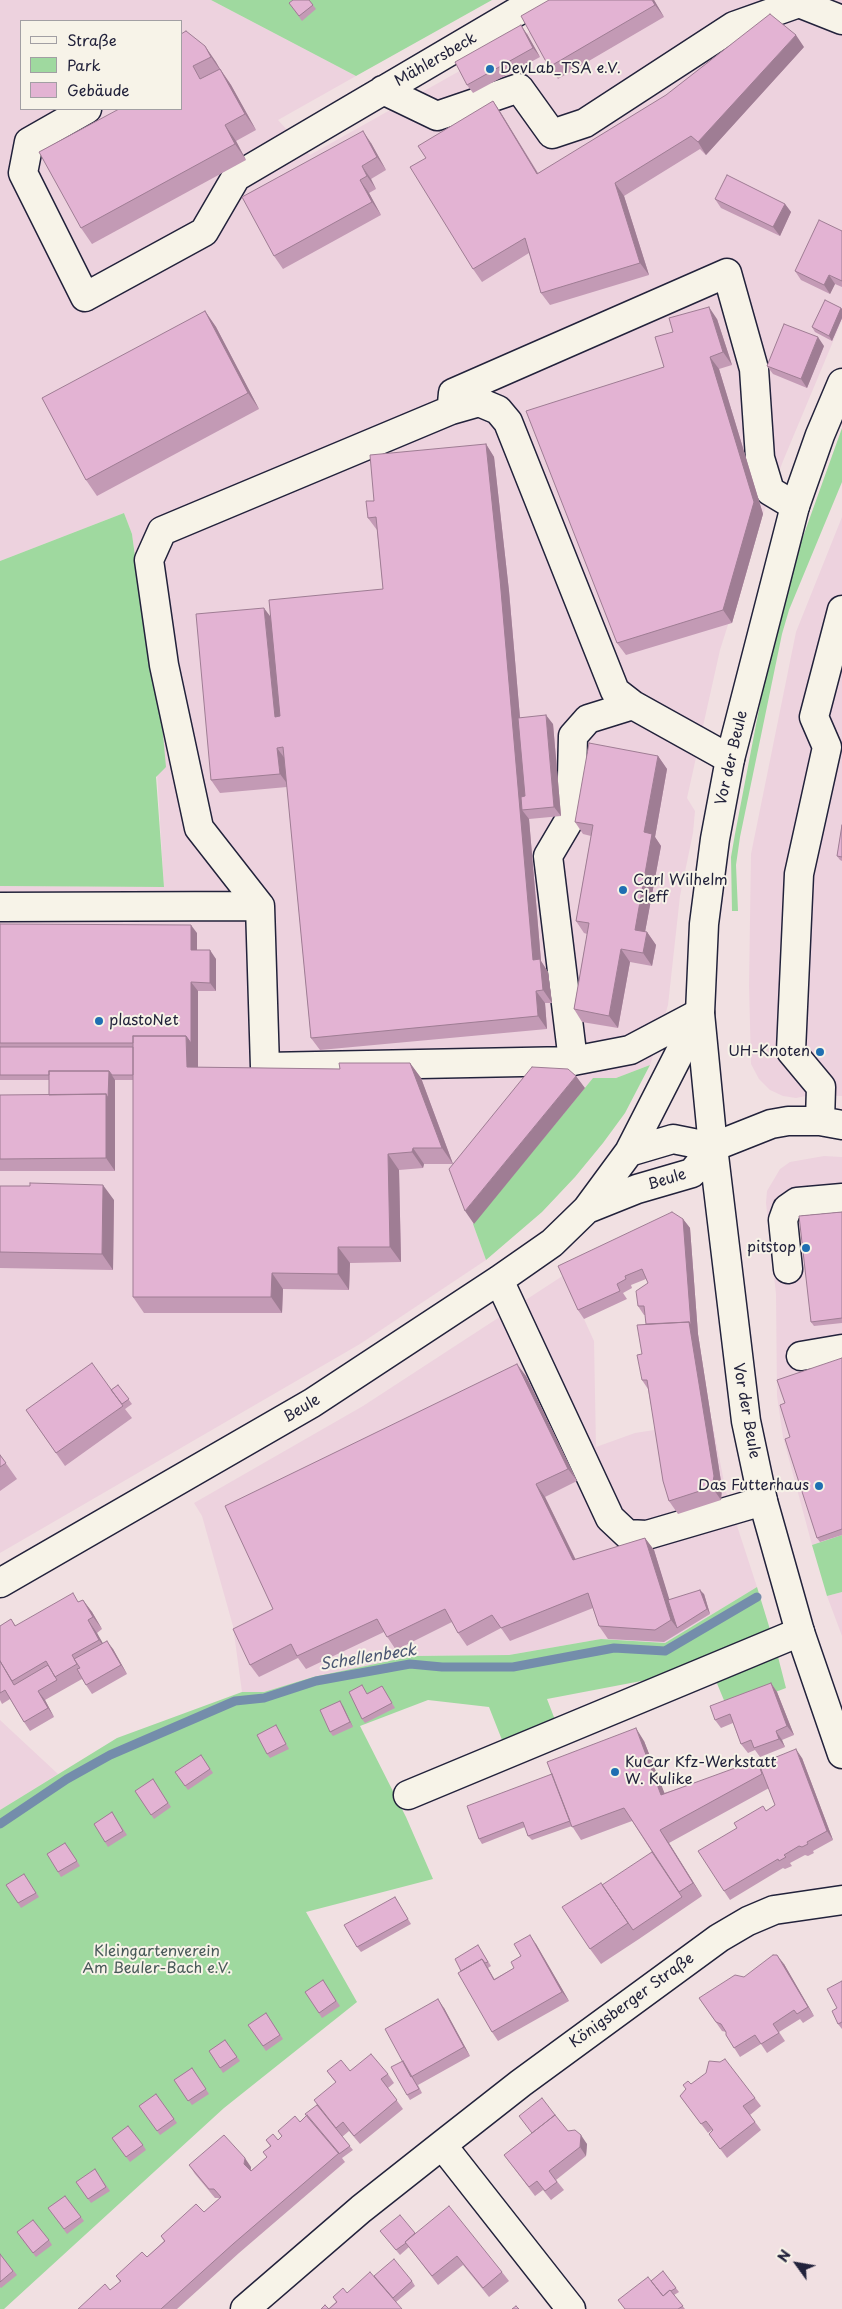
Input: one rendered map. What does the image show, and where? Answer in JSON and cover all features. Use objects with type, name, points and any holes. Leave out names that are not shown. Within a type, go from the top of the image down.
[{"type":"street","name":"Mählersbeck","points":[[85,110],[29,142],[23,173],[85,296],[204,232],[236,177],[537,0]]},
{"type":"street","points":[[383,90],[437,116],[519,88],[552,134],[586,123],[734,26],[799,3],[842,20]]},
{"type":"street","points":[[451,410],[453,394],[727,273],[754,369],[760,458],[767,483],[770,491],[795,506]]},
{"type":"street","name":"Vor der Beule","points":[[842,383],[820,435],[795,506],[730,759],[715,839],[704,924],[700,1013],[712,1146],[739,1380],[746,1421],[763,1501],[800,1632],[842,1754]]},
{"type":"street","points":[[700,1013],[630,1050],[574,1062],[265,1067],[260,906],[200,828],[164,665],[149,560],[162,531],[451,410],[479,402],[498,410],[508,422],[615,690],[633,706],[730,759]]},
{"type":"street","points":[[628,1152],[673,1139],[712,1146],[771,1124],[788,1121],[831,1123],[821,1087],[791,1051],[799,874],[834,740],[814,717],[842,610]]},
{"type":"street","points":[[574,1062],[548,856],[571,817],[573,736],[588,719],[633,706]]},
{"type":"street","points":[[0,907],[260,906]]},
{"type":"street","name":"Beule","points":[[0,1583],[312,1404],[552,1243],[586,1209],[628,1152],[700,1013]]},
{"type":"street","name":"Beule","points":[[586,1209],[638,1189],[692,1174],[712,1146]]},
{"type":"street","points":[[788,1269],[783,1220],[787,1209],[797,1202],[842,1198]]},
{"type":"street","points":[[499,1280],[610,1518],[627,1534],[646,1535],[763,1501]]},
{"type":"street","points":[[801,1356],[842,1349]]},
{"type":"street","points":[[408,1796],[800,1632]]},
{"type":"street","name":"Königsberger Straße","points":[[245,2309],[361,2208],[521,2083],[719,1938],[748,1921],[774,1910],[842,1900]]},
{"type":"street","points":[[442,2145],[572,2309]]},
{"type":"shaded area","points":[[0,0],[211,0],[356,76],[278,120],[310,155],[586,0],[842,0],[842,320],[763,514],[720,650],[687,798],[695,811],[693,833],[680,896],[668,1005],[650,1065],[616,1078],[593,1078],[473,1224],[486,1260],[360,1344],[0,1553],[0,886],[164,887],[151,675],[132,534],[124,513],[0,561]]},
{"type":"shaded area","points":[[842,517],[842,1096],[811,1095],[796,1098],[783,1096],[770,1090],[759,1079],[751,1064],[749,985],[751,854],[796,632]]},
{"type":"shaded area","points":[[824,1156],[842,1157],[842,1535],[812,1545],[783,1437],[777,1396],[776,1294],[766,1203],[767,1191],[780,1169],[790,1162]]},
{"type":"shaded area","points":[[564,1275],[594,1341],[596,1447],[635,1433],[712,1421],[726,1492],[757,1587],[665,1643],[601,1639],[509,1655],[413,1656],[313,1677],[264,1692],[242,1692],[233,1626],[202,1516],[194,1503],[363,1406]]},
{"type":"shaded area","points":[[842,1592],[842,1636],[827,1596]]},
{"type":"shaded area","points":[[0,1720],[58,1774],[0,1810]]},
{"type":"green space","points":[[211,0],[492,0],[356,76]]},
{"type":"green space","points":[[842,428],[842,482],[789,610],[782,634],[740,837],[736,865],[738,911],[732,911],[731,857],[770,652],[799,548]]},
{"type":"green space","points":[[124,513],[132,534],[151,675],[158,679],[166,767],[156,777],[164,887],[0,886],[0,561]]},
{"type":"green space","points":[[650,1065],[625,1113],[575,1177],[542,1212],[486,1260],[473,1224],[593,1078],[616,1078]]},
{"type":"green space","points":[[842,1535],[842,1592],[827,1596],[812,1545]]},
{"type":"green space","name":"Kleingartenverein Am Beuler-Bach e.V.","points":[[757,1587],[772,1636],[657,1678],[547,1699],[557,1725],[504,1745],[489,1707],[428,1700],[360,1726],[406,1817],[433,1879],[306,1912],[357,2002],[224,2108],[4,2309],[0,2309],[0,1810],[117,1738],[242,1692],[264,1692],[313,1677],[413,1656],[509,1655],[601,1639],[665,1643]]},
{"type":"green space","points":[[777,1653],[786,1688],[728,1710],[716,1681]]},
{"type":"building","points":[[293,0],[309,0],[313,5],[299,16],[289,3]]},
{"type":"building","points":[[549,0],[652,0],[655,5],[549,67],[521,16]]},
{"type":"building","points":[[770,14],[796,35],[698,142],[691,136],[615,183],[640,263],[541,293],[525,238],[473,269],[410,167],[426,158],[418,146],[493,101],[537,174],[666,95]]},
{"type":"building","points":[[521,25],[533,48],[467,85],[455,62]]},
{"type":"building","points":[[186,31],[205,46],[211,57],[193,66],[200,79],[220,69],[245,114],[225,125],[235,144],[81,228],[39,152],[117,110],[182,110],[182,33]]},
{"type":"building","points":[[363,131],[377,157],[362,166],[367,176],[360,180],[372,202],[274,256],[242,197]]},
{"type":"building","points":[[727,175],[785,204],[773,227],[715,199]]},
{"type":"building","points":[[819,220],[842,231],[842,281],[829,275],[824,285],[795,271]]},
{"type":"building","points":[[825,300],[841,308],[829,336],[812,327]]},
{"type":"building","points":[[709,307],[723,352],[710,357],[754,502],[723,610],[617,643],[526,411],[664,367],[655,337],[673,332],[669,318]]},
{"type":"building","points":[[205,311],[248,393],[86,480],[42,398]]},
{"type":"building","points":[[784,324],[818,337],[801,379],[767,366]]},
{"type":"building","points":[[486,444],[500,579],[533,960],[540,959],[543,990],[536,991],[538,1016],[311,1038],[283,747],[277,748],[280,774],[211,780],[196,614],[264,608],[275,717],[280,716],[269,600],[383,589],[376,517],[368,518],[366,501],[374,501],[370,455]]},
{"type":"building","points":[[546,715],[554,807],[522,810],[521,797],[525,796],[518,718]]},
{"type":"building","name":"Carl Wilhelm Cleff","points":[[589,743],[658,756],[644,832],[652,834],[635,930],[647,932],[643,953],[621,949],[609,1016],[574,1009],[589,923],[576,921],[593,825],[575,822]]},
{"type":"building","points":[[842,825],[842,857],[837,856]]},
{"type":"building","name":"plastoNet","points":[[0,924],[191,925],[191,950],[210,950],[210,983],[191,982],[191,1043],[186,1036],[133,1036],[133,1043],[0,1043]]},
{"type":"building","points":[[133,1036],[186,1036],[187,1067],[340,1069],[339,1063],[410,1063],[442,1148],[413,1148],[412,1152],[388,1154],[390,1247],[338,1247],[338,1274],[272,1273],[271,1297],[133,1297]]},
{"type":"building","points":[[0,1047],[133,1047],[133,1075],[112,1075],[109,1071],[49,1071],[49,1075],[0,1075]]},
{"type":"building","points":[[532,1067],[568,1069],[576,1076],[465,1211],[449,1169]]},
{"type":"building","points":[[49,1071],[109,1071],[108,1098],[106,1094],[49,1095]]},
{"type":"building","points":[[106,1094],[106,1158],[0,1159],[0,1095]]},
{"type":"building","points":[[30,1183],[103,1185],[102,1254],[0,1252],[0,1186],[30,1186]]},
{"type":"building","points":[[672,1212],[683,1219],[691,1325],[689,1322],[646,1324],[644,1306],[638,1306],[636,1291],[648,1283],[642,1269],[625,1276],[626,1279],[617,1284],[620,1291],[578,1310],[558,1266]]},
{"type":"building","points":[[842,1212],[842,1318],[811,1322],[799,1216]]},
{"type":"building","points":[[689,1322],[714,1476],[712,1487],[669,1501],[663,1481],[647,1380],[642,1380],[637,1355],[642,1354],[637,1325]]},
{"type":"building","name":"Das Futterhaus","points":[[842,1358],[842,1529],[817,1538],[785,1439],[790,1437],[780,1405],[785,1403],[777,1380]]},
{"type":"building","points":[[92,1363],[123,1406],[56,1453],[26,1410]]},
{"type":"building","points":[[517,1364],[568,1469],[536,1484],[573,1560],[645,1538],[671,1620],[655,1630],[599,1626],[588,1593],[501,1628],[492,1615],[458,1633],[445,1609],[387,1637],[377,1619],[297,1656],[291,1644],[250,1665],[233,1629],[273,1609],[225,1506]]},
{"type":"building","points":[[118,1385],[129,1399],[122,1404],[111,1390]]},
{"type":"building","points":[[0,1455],[6,1463],[0,1467]]},
{"type":"building","points":[[700,1590],[707,1609],[677,1628],[668,1600]]},
{"type":"building","points":[[73,1593],[78,1602],[83,1600],[93,1617],[88,1620],[99,1640],[72,1655],[77,1664],[55,1677],[46,1661],[12,1681],[0,1661],[0,1626],[11,1619],[15,1626]]},
{"type":"building","points":[[107,1641],[121,1665],[86,1685],[77,1669],[80,1668],[74,1659]]},
{"type":"building","points":[[0,1661],[14,1685],[48,1665],[57,1680],[38,1691],[48,1708],[24,1722],[5,1690],[0,1693]]},
{"type":"building","points":[[771,1683],[787,1726],[776,1731],[779,1739],[754,1748],[751,1740],[741,1744],[730,1714],[715,1720],[710,1706]]},
{"type":"building","points":[[362,1685],[367,1694],[382,1686],[392,1703],[362,1719],[349,1692]]},
{"type":"building","points":[[340,1701],[350,1722],[330,1732],[320,1710]]},
{"type":"building","points":[[276,1725],[286,1744],[267,1754],[257,1735]]},
{"type":"building","points":[[636,1728],[661,1795],[757,1760],[762,1774],[660,1830],[693,1883],[679,1892],[624,1808],[572,1827],[547,1762]]},
{"type":"building","points":[[796,1749],[827,1831],[807,1842],[808,1844],[802,1847],[799,1846],[784,1855],[786,1857],[779,1861],[778,1859],[724,1891],[698,1851],[737,1828],[734,1823],[763,1806],[766,1811],[775,1805],[759,1764]]},
{"type":"building","points":[[201,1755],[210,1769],[185,1786],[175,1772]]},
{"type":"building","points":[[552,1774],[570,1821],[528,1836],[523,1822],[479,1839],[467,1806]]},
{"type":"building","points":[[153,1779],[168,1803],[151,1815],[135,1791]]},
{"type":"building","points":[[112,1812],[123,1831],[105,1842],[94,1824]]},
{"type":"building","points":[[65,1843],[77,1861],[58,1872],[47,1854]]},
{"type":"building","points":[[652,1852],[682,1897],[633,1930],[602,1885]]},
{"type":"building","points":[[24,1874],[36,1893],[18,1903],[6,1885]]},
{"type":"building","points":[[601,1883],[628,1923],[590,1949],[562,1907]]},
{"type":"building","points":[[395,1897],[408,1919],[357,1947],[344,1925]]},
{"type":"building","points":[[530,1935],[562,1992],[492,2032],[458,1973],[482,1959],[494,1980],[514,1968],[511,1962],[521,1956],[514,1944]]},
{"type":"building","points":[[478,1945],[488,1962],[485,1963],[482,1959],[461,1971],[455,1959]]},
{"type":"building","points":[[773,1955],[777,1955],[808,2007],[797,2014],[794,2010],[773,2024],[779,2033],[761,2044],[755,2035],[734,2048],[721,2024],[716,2022],[699,1998],[735,1975],[744,1977]]},
{"type":"building","points":[[323,1980],[336,2001],[319,2013],[305,1992]]},
{"type":"building","points":[[842,1981],[842,2022],[838,2024],[832,2011],[837,2008],[827,1989]]},
{"type":"building","points":[[438,1999],[464,2047],[411,2077],[385,2029]]},
{"type":"building","points":[[266,2013],[280,2035],[263,2046],[248,2025]]},
{"type":"building","points":[[225,2040],[237,2057],[220,2068],[209,2051]]},
{"type":"building","points":[[371,2054],[388,2074],[381,2079],[397,2100],[354,2136],[343,2122],[336,2128],[314,2100],[336,2082],[327,2071],[341,2060],[350,2071]]},
{"type":"building","points":[[725,2059],[755,2098],[743,2106],[755,2122],[720,2149],[709,2134],[713,2130],[706,2121],[701,2124],[680,2096],[686,2089],[683,2085],[688,2081],[691,2084],[706,2073],[709,2061],[720,2062]]},
{"type":"building","points":[[403,2061],[419,2089],[407,2095],[391,2067]]},
{"type":"building","points":[[192,2068],[206,2089],[188,2101],[174,2080]]},
{"type":"building","points":[[156,2094],[174,2119],[157,2131],[139,2106]]},
{"type":"building","points":[[542,2098],[555,2115],[532,2133],[519,2116]]},
{"type":"building","points":[[317,2105],[350,2146],[339,2154],[305,2114]]},
{"type":"building","points":[[307,2115],[339,2153],[161,2309],[78,2309],[105,2284],[110,2290],[121,2281],[116,2276],[142,2252],[147,2257],[165,2241],[161,2236],[196,2204],[204,2212],[221,2197],[214,2189],[209,2189],[189,2165],[224,2135],[245,2158],[244,2164],[251,2171],[267,2157],[263,2152],[271,2146],[266,2140],[273,2134],[278,2140],[282,2136],[278,2131],[295,2116],[300,2122]]},
{"type":"building","points":[[555,2115],[568,2131],[575,2130],[581,2135],[580,2147],[549,2171],[557,2182],[545,2191],[537,2181],[529,2187],[504,2155]]},
{"type":"building","points":[[128,2126],[143,2145],[126,2157],[112,2138]]},
{"type":"building","points":[[95,2169],[106,2187],[88,2199],[76,2182]]},
{"type":"building","points":[[65,2196],[81,2217],[64,2229],[48,2208]]},
{"type":"building","points":[[449,2206],[502,2272],[483,2288],[457,2256],[432,2276],[405,2242]]},
{"type":"building","points":[[400,2215],[415,2233],[396,2250],[380,2231]]},
{"type":"building","points":[[33,2220],[49,2240],[33,2253],[17,2232]]},
{"type":"building","points":[[0,2254],[13,2271],[0,2282]]},
{"type":"building","points":[[394,2259],[412,2281],[393,2298],[374,2276]]},
{"type":"building","points":[[663,2271],[676,2288],[663,2296],[651,2281]]},
{"type":"building","points":[[370,2272],[402,2309],[329,2309],[337,2302],[333,2297],[343,2288],[347,2293]]},
{"type":"building","points":[[648,2277],[663,2296],[670,2290],[683,2306],[678,2309],[625,2309],[618,2300]]},
{"type":"building","points":[[325,2305],[329,2309],[321,2309]]},
{"type":"waterway","name":"Schellenbeck","points":[[0,1824],[67,1779],[110,1755],[235,1701],[264,1698],[316,1681],[410,1664],[442,1667],[513,1667],[614,1648],[665,1651],[757,1597]]},
{"type":"place","name":"DevLab_TSA e.V.","points":[[490,69]]},
{"type":"place","name":"Carl Wilhelm Cleff","points":[[623,890]]},
{"type":"place","name":"plastoNet","points":[[99,1021]]},
{"type":"place","name":"UH-Knoten","points":[[820,1052]]},
{"type":"place","name":"pitstop","points":[[806,1248]]},
{"type":"place","name":"Das Futterhaus","points":[[819,1486]]},
{"type":"place","name":"KuCar Kfz-Werkstatt W. Kulike","points":[[615,1772]]}]
